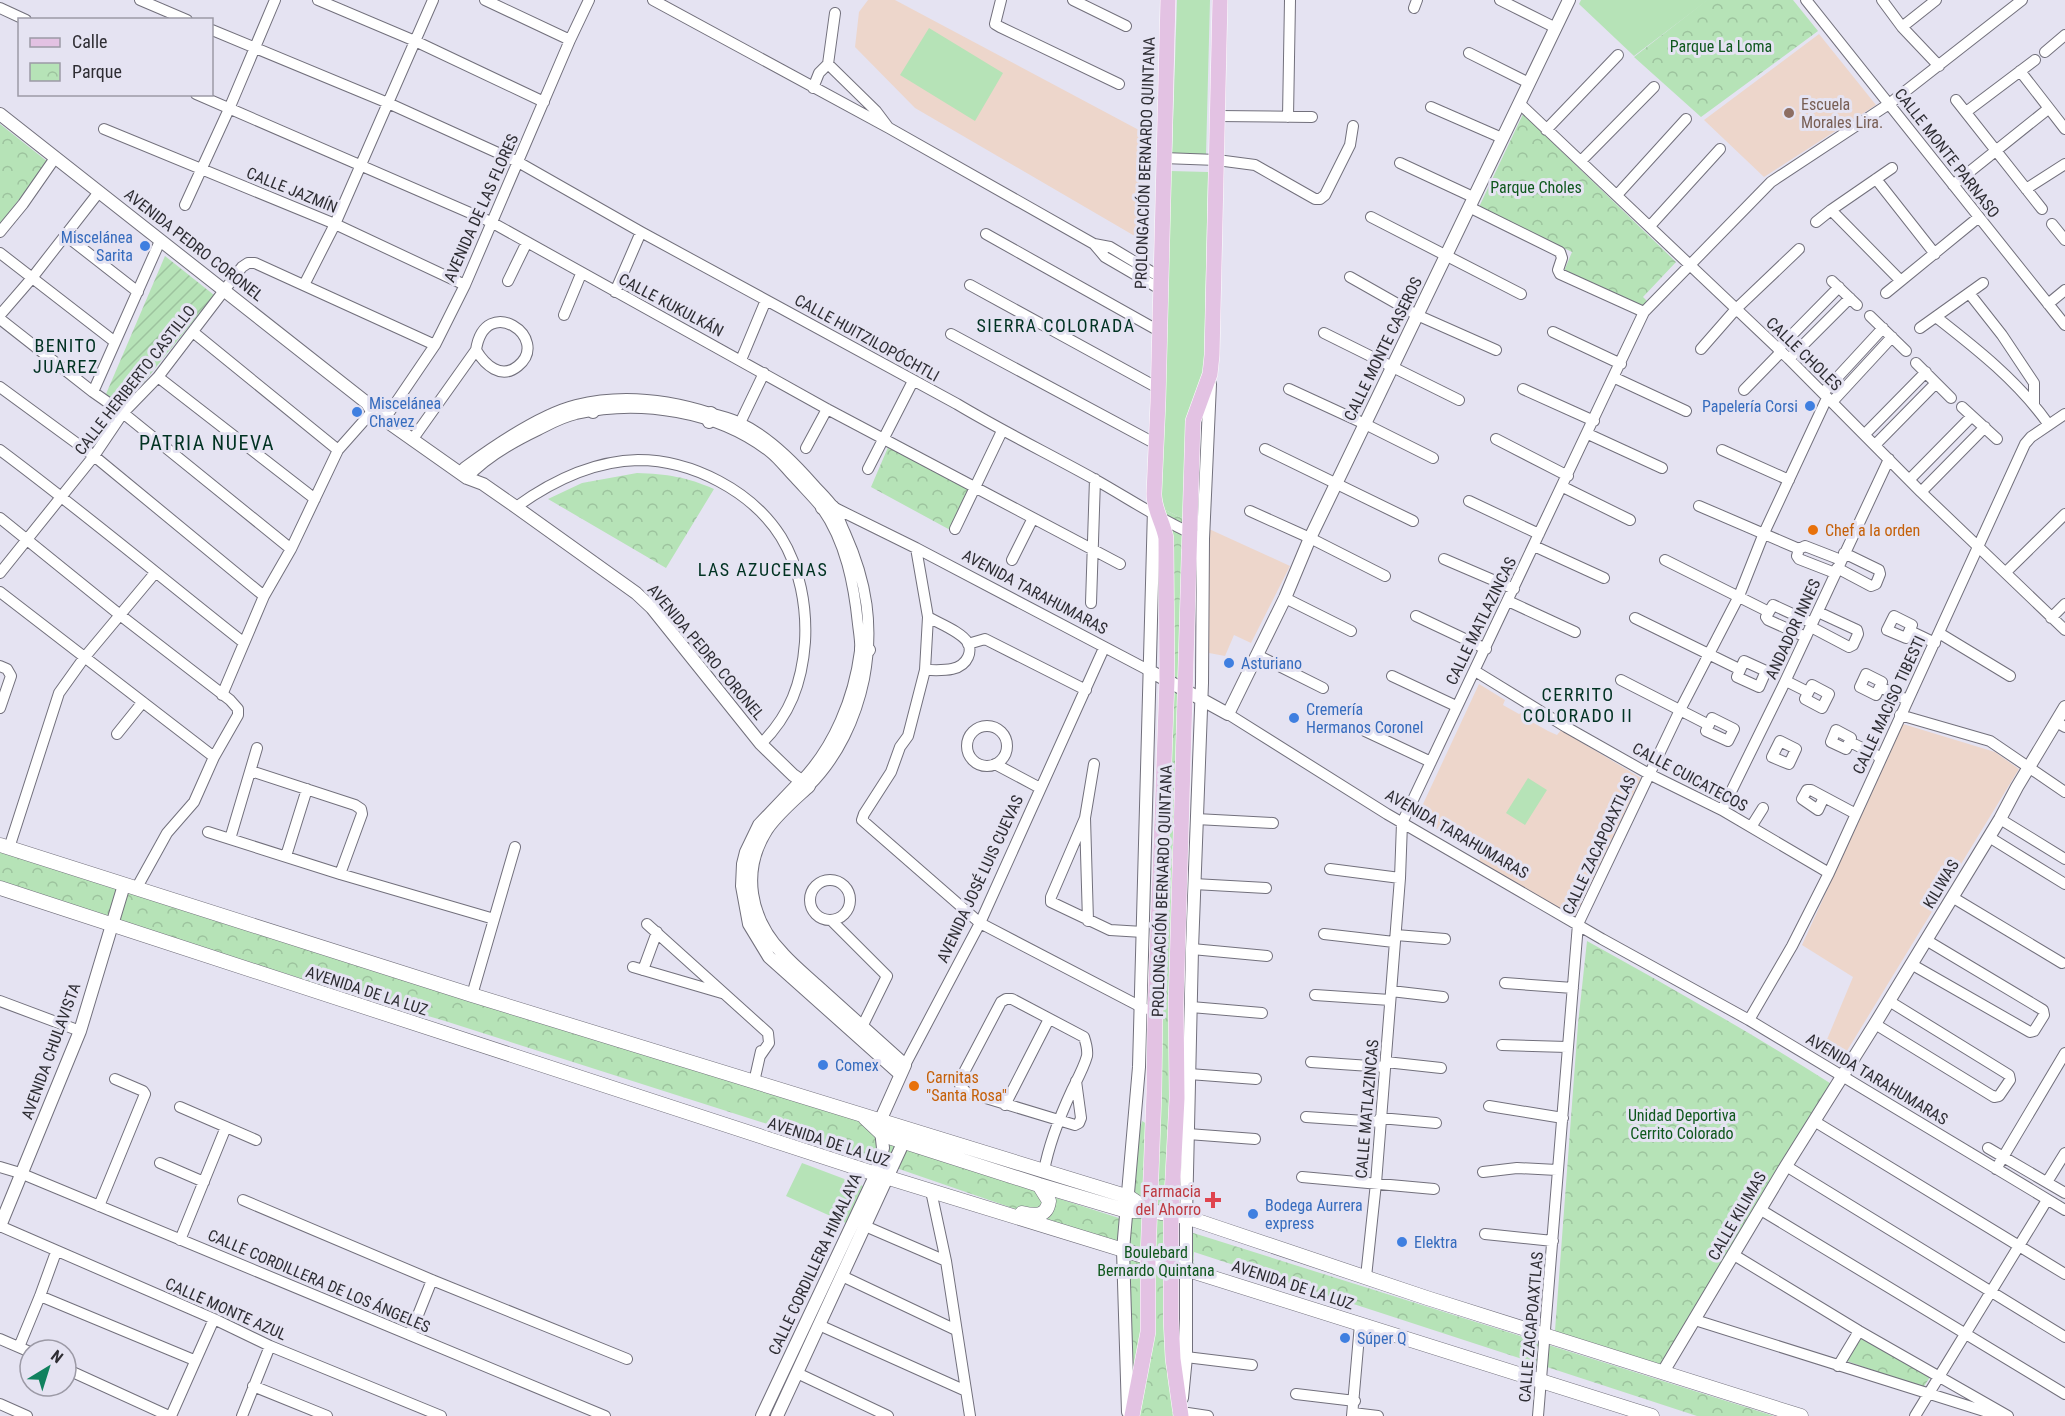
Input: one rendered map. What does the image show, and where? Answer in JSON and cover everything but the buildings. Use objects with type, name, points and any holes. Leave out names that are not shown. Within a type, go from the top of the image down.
[{"type":"main road","name":"PROLONGACIÓN BERNARDO QUINTANA","points":[[1130,1416],[1148,1332],[1148,1257],[1154,1093],[1148,1010],[1167,680],[1166,538],[1156,513],[1156,444],[1168,0]]},
{"type":"main road","name":"PROLONGACIÓN BERNARDO QUINTANA","points":[[1181,1414],[1173,1359],[1179,1216],[1176,1004],[1186,690],[1196,536],[1193,421],[1197,404],[1210,374],[1220,0]]},
{"type":"main road","name":"AVENIDA DE LA LUZ","points":[[4,846],[864,1117],[904,1141],[1039,1185],[1128,1204]]},
{"type":"main road","name":"AVENIDA DE LA LUZ","points":[[0,888],[882,1176],[1178,1266],[1652,1416]]},
{"type":"main road","name":"AVENIDA DE LA LUZ","points":[[881,1128],[1044,1171],[1128,1204],[1179,1216],[1801,1416]]},
{"type":"main road","points":[[953,1198],[973,1198],[1036,1216],[1045,1212],[1049,1205],[1048,1196],[1039,1185]]},
{"type":"street","points":[[140,0],[182,18]]},
{"type":"street","points":[[185,205],[256,48],[275,0]]},
{"type":"street","points":[[318,0],[416,41],[544,102]]},
{"type":"street","points":[[434,0],[335,224],[304,285],[435,345]]},
{"type":"street","points":[[485,0],[570,39]]},
{"type":"street","name":"AVENIDA DE LAS FLORES","points":[[387,417],[435,345],[465,285],[570,39],[590,0]]},
{"type":"street","points":[[653,0],[675,5],[813,88],[889,128],[1094,244],[1110,247],[1160,283]]},
{"type":"street","points":[[1001,0],[995,24],[1119,84]]},
{"type":"street","points":[[1074,0],[1126,26]]},
{"type":"street","points":[[1288,117],[1290,0]]},
{"type":"street","points":[[1500,0],[1556,28]]},
{"type":"street","name":"CALLE MONTE CASEROS","points":[[1228,714],[1285,598],[1310,538],[1569,0]]},
{"type":"street","name":"CALLE MONTE PARNASO","points":[[1806,0],[2065,325]]},
{"type":"street","points":[[1882,0],[1902,27],[1939,66]]},
{"type":"street","name":"CALLE MATLAZINCAS","points":[[1366,1277],[1376,1183],[1400,878],[1402,823],[1456,706],[1486,649],[1615,378],[1644,312],[1771,182],[1889,104],[2022,0]]},
{"type":"street","points":[[1902,27],[1929,2]]},
{"type":"street","points":[[0,8],[22,18]]},
{"type":"street","points":[[813,88],[819,74],[828,64],[835,13]]},
{"type":"street","name":"CALLE HUITZILOPÓCHTLI","points":[[213,30],[388,103],[518,162],[641,232],[1196,536]]},
{"type":"street","points":[[2045,52],[2063,42]]},
{"type":"street","points":[[1469,53],[1529,83]]},
{"type":"street","points":[[1546,130],[1618,55]]},
{"type":"street","points":[[1966,112],[2035,60]]},
{"type":"street","points":[[828,64],[876,111],[889,128]]},
{"type":"street","points":[[2020,71],[2065,129]]},
{"type":"street","points":[[1581,161],[1654,87]]},
{"type":"street","name":"CALLE KUKULKÁN","points":[[200,96],[491,222],[526,244],[827,409],[1120,564]]},
{"type":"street","points":[[1956,100],[2042,209]]},
{"type":"street","name":"CALLE CHOLES","points":[[1519,103],[1691,265],[1876,444],[1921,492],[2065,630]]},
{"type":"street","points":[[1431,106],[1502,138]]},
{"type":"street","points":[[1953,185],[2048,109]]},
{"type":"street","name":"AVENIDA PEDRO CORONEL","points":[[0,114],[160,242],[372,406],[629,588],[647,603],[761,744],[805,784]]},
{"type":"street","points":[[1217,116],[1312,117]]},
{"type":"street","points":[[1617,195],[1686,119]]},
{"type":"street","points":[[1163,158],[1217,160],[1255,165],[1315,199],[1320,199],[1325,195],[1350,145],[1353,126]]},
{"type":"street","name":"CALLE JAZMÍN","points":[[104,129],[335,224],[465,285]]},
{"type":"street","points":[[1650,226],[1720,149]]},
{"type":"street","points":[[0,232],[55,158]]},
{"type":"street","points":[[1400,163],[1560,252],[1562,258],[1558,270],[1560,274],[1644,312]]},
{"type":"street","points":[[2026,189],[2065,164]]},
{"type":"street","points":[[1816,222],[1892,168]]},
{"type":"street","points":[[1876,179],[1935,254]]},
{"type":"street","points":[[99,192],[0,317],[291,549]]},
{"type":"street","points":[[1831,210],[1900,280]]},
{"type":"street","points":[[1886,292],[1979,217]]},
{"type":"street","points":[[1371,218],[1521,294]]},
{"type":"street","points":[[615,292],[641,232]]},
{"type":"street","points":[[987,234],[1159,331]]},
{"type":"street","points":[[65,235],[138,292]]},
{"type":"street","points":[[93,392],[160,242]]},
{"type":"street","points":[[508,281],[526,244]]},
{"type":"street","points":[[1701,349],[1736,309],[1799,249]]},
{"type":"street","points":[[0,253],[115,342]]},
{"type":"street","name":"CALLE HERIBERTO CASTILLO","points":[[0,573],[94,456],[123,413],[158,377],[242,267],[248,263],[255,263],[304,285]]},
{"type":"street","points":[[564,315],[582,274]]},
{"type":"street","points":[[1350,277],[1417,315],[1496,350]]},
{"type":"street","points":[[1920,328],[1983,283]]},
{"type":"street","points":[[1744,390],[1783,354],[1854,302],[1835,284],[1783,354]]},
{"type":"street","points":[[970,285],[1158,388]]},
{"type":"street","points":[[2048,304],[2065,290]]},
{"type":"street","points":[[1969,293],[2002,335],[2034,383],[2034,404]]},
{"type":"street","points":[[741,360],[766,300]]},
{"type":"street","points":[[1870,316],[1906,351]]},
{"type":"street","points":[[1936,317],[1983,355],[2034,404],[2049,424]]},
{"type":"street","points":[[415,437],[476,350],[480,334],[487,327],[505,322],[514,325],[522,331],[527,350],[518,366],[499,371],[483,362],[476,350]]},
{"type":"street","points":[[1827,398],[1883,328]]},
{"type":"street","points":[[193,332],[338,450]]},
{"type":"street","points":[[1552,332],[1621,364]]},
{"type":"street","points":[[1324,333],[1459,400]]},
{"type":"street","points":[[951,334],[1156,444]]},
{"type":"street","points":[[1827,398],[1892,337]]},
{"type":"street","points":[[1916,363],[1951,398]]},
{"type":"street","points":[[1865,434],[1926,372]]},
{"type":"street","points":[[740,423],[764,373]]},
{"type":"street","points":[[158,377],[315,499]]},
{"type":"street","points":[[1615,378],[1686,411]]},
{"type":"street","points":[[868,470],[913,381]]},
{"type":"street","points":[[1876,444],[1936,383]]},
{"type":"street","points":[[0,387],[94,456],[264,596]]},
{"type":"street","points":[[1289,389],[1433,458]]},
{"type":"street","points":[[1523,389],[1594,421]]},
{"type":"street","points":[[466,472],[524,437],[558,420],[593,407],[632,398],[654,399],[682,405],[710,417],[771,452],[828,508]]},
{"type":"street","name":"CALLE ZACAPOAXTLAS","points":[[1538,1416],[1578,924],[1680,710],[1739,596],[1764,533],[1827,398]]},
{"type":"street","points":[[222,695],[264,596],[291,549],[338,450],[372,406]]},
{"type":"street","points":[[1962,407],[1997,439]]},
{"type":"street","points":[[806,447],[827,409]]},
{"type":"street","name":"CALLE MACISO TIBESTI","points":[[1749,1020],[1792,946],[1829,873],[1880,757],[2025,444],[2065,414]]},
{"type":"street","points":[[1909,480],[1972,416]]},
{"type":"street","points":[[710,417],[740,423],[774,446],[802,471],[828,508],[850,572],[865,650],[856,711],[841,742],[826,767],[805,784],[768,828],[748,864],[751,888],[750,911],[782,953],[860,1031],[902,1069]]},
{"type":"street","points":[[1921,492],[1985,427]]},
{"type":"street","points":[[955,529],[1002,431]]},
{"type":"street","points":[[1588,434],[1662,468]]},
{"type":"street","points":[[1496,439],[1568,476]]},
{"type":"street","points":[[1265,449],[1413,521]]},
{"type":"street","points":[[0,450],[62,496],[243,642]]},
{"type":"street","points":[[1722,450],[1789,480]]},
{"type":"street","name":"ANDADOR INNES","points":[[1722,810],[1758,739],[1889,459]]},
{"type":"street","points":[[516,507],[576,472],[606,464],[643,460],[679,466],[707,475],[733,490],[760,513],[781,537],[788,552],[804,597],[806,629],[804,661],[796,693],[781,722],[761,744]]},
{"type":"street","points":[[1091,603],[1095,479]]},
{"type":"street","points":[[1563,486],[1629,520]]},
{"type":"street","points":[[1468,501],[1539,534]]},
{"type":"street","points":[[1699,506],[1798,549],[1799,559],[1839,563]]},
{"type":"street","name":"AVENIDA TARAHUMARAS","points":[[828,508],[916,548],[1186,690],[1402,823],[1749,1020],[2065,1210]]},
{"type":"street","points":[[1250,511],[1385,576]]},
{"type":"street","name":"PROLONGACIÓN BERNARDO QUINTANA","points":[[1130,1416],[1123,1250],[1138,1067],[1148,1010],[1143,932],[1156,513]]},
{"type":"street","points":[[2006,572],[2065,514]]},
{"type":"street","points":[[0,518],[235,704],[238,709],[238,714],[214,757],[194,802],[167,832],[130,887]]},
{"type":"street","points":[[1012,560],[1033,518]]},
{"type":"street","name":"PROLONGACIÓN BERNARDO QUINTANA","points":[[1179,1216],[1188,1134],[1196,819],[1202,700],[1196,536]]},
{"type":"street","points":[[1534,546],[1604,578]]},
{"type":"street","points":[[916,548],[928,617],[925,670],[909,733],[900,747],[891,772],[862,820],[980,923],[1148,1010]]},
{"type":"street","points":[[1444,559],[1514,589]]},
{"type":"street","points":[[1665,560],[1769,612]]},
{"type":"street","points":[[4,846],[62,690],[84,658],[155,573]]},
{"type":"street","points":[[0,592],[214,757]]},
{"type":"street","points":[[1285,598],[1352,631]]},
{"type":"street","points":[[1508,601],[1575,632]]},
{"type":"street","points":[[2051,618],[2065,604]]},
{"type":"street","points":[[1809,629],[1768,620],[1766,617],[1774,605],[1809,629],[1850,647],[1853,645],[1858,634],[1857,630],[1818,612]]},
{"type":"street","points":[[1416,616],[1486,649]]},
{"type":"street","points":[[925,670],[944,671],[958,667],[969,655],[968,644],[953,630],[928,617]]},
{"type":"street","points":[[1635,618],[1739,669]]},
{"type":"street","points":[[1910,631],[1937,638],[2010,676]]},
{"type":"street","points":[[968,644],[985,639],[1086,690]]},
{"type":"street","name":"AVENIDA JOSÉ LUIS CUEVAS","points":[[881,1128],[902,1069],[980,923],[1104,648]]},
{"type":"street","points":[[1257,655],[1323,688]]},
{"type":"street","points":[[0,666],[7,669],[11,676],[0,708]]},
{"type":"street","name":"CALLE CUICATECOS","points":[[1475,671],[1566,727],[1649,774],[1722,810],[1829,873]]},
{"type":"street","points":[[1392,676],[1456,706]]},
{"type":"street","points":[[1621,680],[1709,725]]},
{"type":"street","points":[[1785,681],[1808,692]]},
{"type":"street","points":[[1880,687],[1907,700]]},
{"type":"street","points":[[117,734],[142,703]]},
{"type":"street","name":"KILIWAS","points":[[1841,1077],[2000,819],[2029,766],[2061,725],[2065,707]]},
{"type":"street","points":[[1900,715],[1990,741],[2065,792]]},
{"type":"street","points":[[1365,731],[1431,762]]},
{"type":"street","points":[[1758,739],[1775,748]]},
{"type":"street","points":[[1850,741],[1880,757]]},
{"type":"street","points":[[230,839],[257,748]]},
{"type":"street","points":[[995,764],[1040,788]]},
{"type":"street","points":[[1088,921],[1085,818],[1094,764]]},
{"type":"street","points":[[251,771],[355,805],[362,811],[340,874]]},
{"type":"street","points":[[286,856],[307,789]]},
{"type":"street","points":[[1824,798],[1856,814]]},
{"type":"street","points":[[1752,827],[1763,808]]},
{"type":"street","points":[[1085,818],[1051,899],[1053,904],[1110,930],[1143,932]]},
{"type":"street","points":[[1196,819],[1273,823]]},
{"type":"street","points":[[2000,819],[2065,859]]},
{"type":"street","points":[[208,832],[494,919]]},
{"type":"street","points":[[1989,837],[2065,884]]},
{"type":"street","points":[[471,995],[515,847]]},
{"type":"street","points":[[1330,869],[1400,878]]},
{"type":"street","points":[[1194,884],[1266,888]]},
{"type":"street","name":"AVENIDA CHULAVISTA","points":[[0,1226],[20,1173],[62,1079],[80,1030],[112,924],[130,887]]},
{"type":"street","points":[[1952,897],[2062,963]]},
{"type":"street","points":[[831,920],[886,976],[860,1031]]},
{"type":"street","points":[[647,924],[765,1030],[754,1082]]},
{"type":"street","points":[[657,932],[638,968],[725,994]]},
{"type":"street","points":[[1324,934],[1395,939],[1445,939]]},
{"type":"street","points":[[1911,964],[2030,1032],[2034,1031],[2044,1015],[2043,1010],[1926,940]]},
{"type":"street","points":[[1192,949],[1267,956]]},
{"type":"street","points":[[1505,983],[1573,988]]},
{"type":"street","points":[[1315,995],[1443,998]]},
{"type":"street","points":[[1044,1171],[1058,1121],[1086,1057],[1084,1037],[1012,999],[1003,1000],[961,1078],[960,1085],[966,1092],[1005,1105],[1058,1121],[1075,1125],[1081,1118],[1076,1081]]},
{"type":"street","points":[[0,1001],[80,1030]]},
{"type":"street","points":[[1875,1024],[1994,1097],[1999,1096],[2010,1080],[2009,1075],[1889,1001]]},
{"type":"street","points":[[1191,1008],[1262,1012]]},
{"type":"street","points":[[1005,1105],[1049,1019]]},
{"type":"street","points":[[1502,1045],[1567,1047]]},
{"type":"street","points":[[1996,1169],[2065,1053]]},
{"type":"street","points":[[1311,1062],[1441,1068]]},
{"type":"street","points":[[1189,1074],[1256,1079]]},
{"type":"street","name":"CALLE KILIMAS","points":[[1663,1372],[1841,1077]]},
{"type":"street","points":[[99,1206],[145,1095],[144,1091],[115,1079]]},
{"type":"street","points":[[1489,1106],[1563,1118]]},
{"type":"street","points":[[180,1107],[256,1140]]},
{"type":"street","points":[[1306,1117],[1436,1124]]},
{"type":"street","points":[[1814,1121],[2065,1274]]},
{"type":"street","points":[[180,1240],[226,1127]]},
{"type":"street","name":"CALLE CORDILLERA HIMALAYA","points":[[777,1416],[865,1226],[882,1176],[884,1148],[881,1128]]},
{"type":"street","points":[[1188,1134],[1255,1139]]},
{"type":"street","name":"CALLE CORDILLERA HIMALAYA","points":[[762,1416],[882,1176],[904,1141]]},
{"type":"street","points":[[1988,1148],[2065,1193]]},
{"type":"street","points":[[2047,1182],[2065,1153]]},
{"type":"street","points":[[160,1163],[204,1182]]},
{"type":"street","points":[[1786,1166],[2065,1336]]},
{"type":"street","name":"CALLE CORDILLERA DE LOS ÁNGELES","points":[[0,1167],[20,1173],[605,1416]]},
{"type":"street","points":[[1483,1172],[1518,1168],[1557,1170]]},
{"type":"street","points":[[1302,1177],[1434,1189]]},
{"type":"street","points":[[931,1191],[946,1261],[970,1416]]},
{"type":"street","points":[[243,1200],[627,1359]]},
{"type":"street","points":[[1915,1416],[2047,1200]]},
{"type":"street","points":[[1761,1210],[2065,1394]]},
{"type":"street","name":"CALLE MONTE AZUL","points":[[0,1226],[214,1318],[270,1346],[441,1416]]},
{"type":"street","points":[[865,1226],[946,1261]]},
{"type":"street","points":[[1485,1234],[1553,1240]]},
{"type":"street","points":[[23,1338],[56,1252]]},
{"type":"street","points":[[1734,1255],[1859,1331],[2008,1416]]},
{"type":"street","name":"PROLONGACIÓN BERNARDO QUINTANA","points":[[1178,1266],[1186,1357],[1181,1414]]},
{"type":"street","points":[[842,1276],[956,1330]]},
{"type":"street","points":[[410,1335],[432,1280]]},
{"type":"street","points":[[40,1296],[194,1360]]},
{"type":"street","points":[[78,1374],[170,1416],[214,1318]]},
{"type":"street","points":[[1695,1320],[2000,1416]]},
{"type":"street","points":[[1360,1324],[1353,1415],[1378,1416]]},
{"type":"street","points":[[819,1325],[966,1391]]},
{"type":"street","points":[[1838,1366],[1859,1331]]},
{"type":"street","points":[[0,1339],[18,1347]]},
{"type":"street","points":[[242,1416],[270,1346]]},
{"type":"street","points":[[1186,1357],[1252,1365]]},
{"type":"street","points":[[797,1373],[888,1416]]},
{"type":"street","points":[[253,1386],[327,1416]]},
{"type":"street","points":[[1296,1394],[1355,1401]]},
{"type":"street","points":[[0,1404],[27,1416]]},
{"type":"street","points":[[1181,1414],[1208,1416]]},
{"type":"shaded area","points":[[868,0],[895,0],[1152,137],[1145,242],[915,108],[855,47],[859,12]]},
{"type":"shaded area","name":"Escuela Morales Lira.","points":[[1819,34],[1876,105],[1764,177],[1704,120]]},
{"type":"shaded area","points":[[1209,529],[1290,566],[1251,643],[1234,635],[1225,656],[1209,653]]},
{"type":"shaded area","points":[[1479,684],[1505,700],[1503,705],[1519,714],[1524,711],[1532,722],[1557,735],[1561,730],[1641,778],[1575,917],[1479,861],[1481,856],[1417,817]]},
{"type":"shaded area","points":[[1903,724],[1995,752],[2019,769],[1842,1059],[1823,1049],[1853,977],[1802,945]]},
{"type":"green space","points":[[1177,0],[1210,0],[1206,155],[1172,154]]},
{"type":"green space","points":[[1581,0],[1708,0],[1634,56],[1579,4]]},
{"type":"green space","name":"Parque La Loma","points":[[1707,0],[1793,0],[1818,31],[1701,117],[1634,57]]},
{"type":"green space","points":[[929,28],[1003,73],[975,121],[900,75]]},
{"type":"green space","name":"Parque Choles","points":[[1523,114],[1676,262],[1643,297],[1647,301],[1643,309],[1564,271],[1572,252],[1479,207]]},
{"type":"green space","points":[[0,124],[48,162],[0,224]]},
{"type":"green space","points":[[1170,171],[1208,172],[1204,366],[1186,520],[1161,508]]},
{"type":"green space","points":[[165,256],[214,295],[124,407],[106,394]]},
{"type":"green space","points":[[889,445],[971,489],[952,531],[871,487]]},
{"type":"green space","points":[[637,473],[677,477],[714,489],[666,568],[548,499],[582,483]]},
{"type":"green space","name":"Boulebard Bernardo Quintana","points":[[1161,508],[1186,520],[1171,1226],[1774,1416],[1697,1416],[1194,1252],[1184,1416],[1126,1416],[1119,1245],[789,1131],[445,1021],[114,923],[0,885],[0,852],[860,1120],[883,1142],[1122,1219],[1142,1121],[1150,1126],[1157,1078]]},
{"type":"green space","points":[[1528,778],[1547,790],[1525,825],[1506,813]]},
{"type":"green space","name":"Unidad Deportiva Cerrito Colorado","points":[[1587,941],[1711,1011],[1833,1085],[1665,1367],[1555,1331],[1578,1024]]},
{"type":"green space","points":[[802,1163],[863,1186],[846,1223],[786,1196]]},
{"type":"green space","points":[[1859,1334],[1930,1377],[1923,1388],[1844,1360]]},
{"type":"place","name":"Escuela Morales Lira.","points":[[1789,113]]},
{"type":"place","name":"Miscelánea Sarita","points":[[145,246]]},
{"type":"place","name":"Papelería Corsi","points":[[1810,406]]},
{"type":"place","name":"Miscelánea Chavez","points":[[357,412]]},
{"type":"place","name":"Chef a la orden","points":[[1813,530]]},
{"type":"place","name":"Asturiano","points":[[1229,663]]},
{"type":"place","name":"Cremería Hermanos Coronel","points":[[1294,718]]},
{"type":"place","name":"Comex","points":[[823,1065]]},
{"type":"place","name":"Carnitas \"Santa Rosa\"","points":[[914,1086]]},
{"type":"place","name":"Farmacia del Ahorro","points":[[1213,1200]]},
{"type":"place","name":"Bodega Aurrera express","points":[[1253,1214]]},
{"type":"place","name":"Elektra","points":[[1402,1242]]},
{"type":"place","name":"Súper Q","points":[[1345,1338]]},
{"type":"district","name":"SIERRA COLORADA","points":[[1056,325]]},
{"type":"district","name":"BENITO JUAREZ","points":[[66,355]]},
{"type":"district","name":"PATRIA NUEVA","points":[[207,443]]},
{"type":"district","name":"LAS AZUCENAS","points":[[763,569]]},
{"type":"district","name":"CERRITO COLORADO II","points":[[1578,704]]}]
